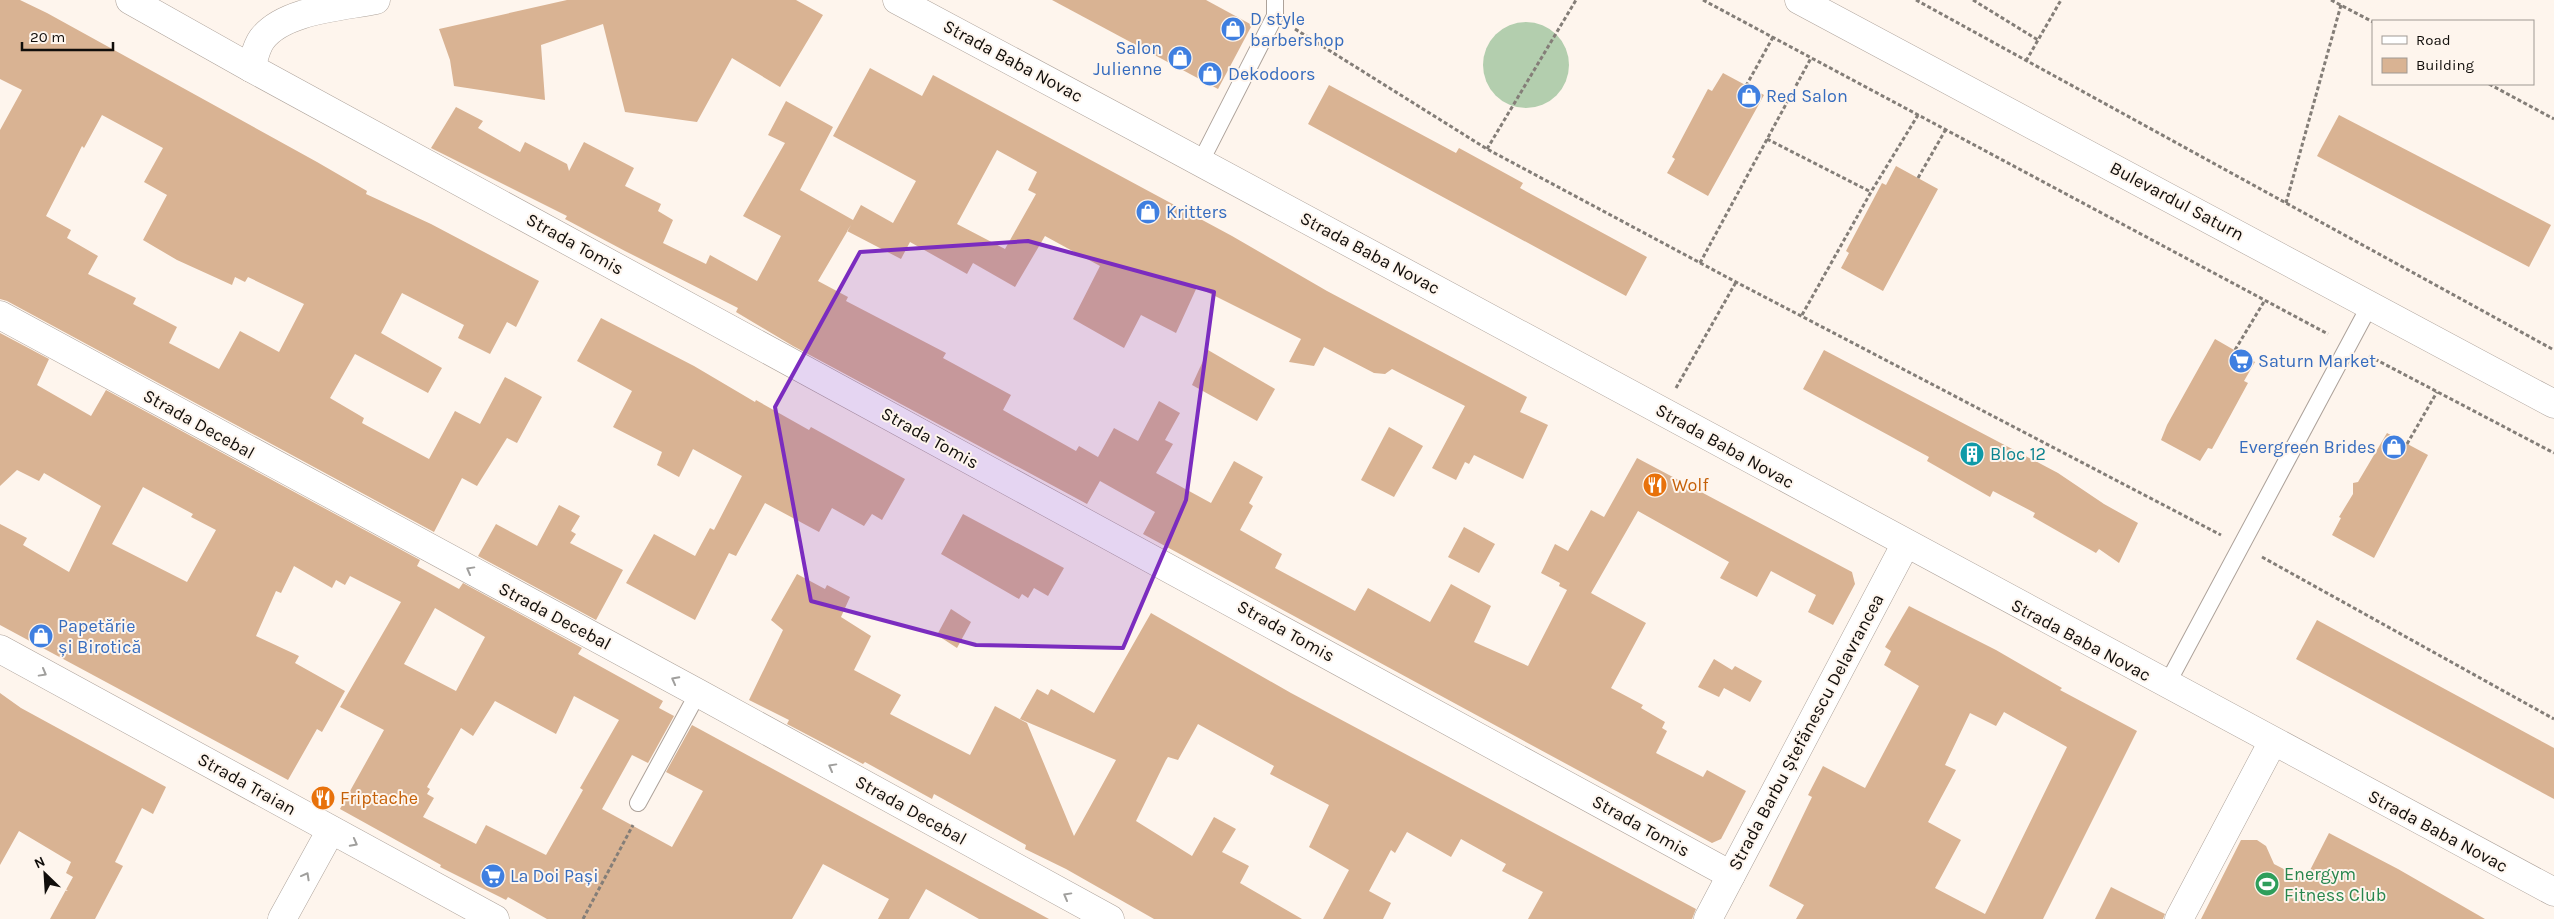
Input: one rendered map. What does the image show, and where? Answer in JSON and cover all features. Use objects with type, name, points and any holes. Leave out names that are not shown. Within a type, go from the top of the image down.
[{"type":"street","name":"Strada Tomis","points":[[130,0],[251,68],[1730,876]]},
{"type":"street","points":[[251,68],[260,41],[272,28],[294,16],[376,0]]},
{"type":"street","name":"Strada Baba Novac","points":[[897,0],[1201,161],[2166,686],[2554,892]]},
{"type":"street","name":"Bulevardul Saturn","points":[[1799,0],[2554,404]]},
{"type":"street","name":"Strada Decebal","points":[[0,315],[698,693],[1110,919]]},
{"type":"street","name":"Strada Barbu Ștefănescu Delavrancea","points":[[1708,919],[1905,544]]},
{"type":"street","name":"Strada Traian","points":[[0,649],[495,919]]},
{"type":"street","points":[[2179,919],[2272,743]]},
{"type":"street","points":[[282,919],[331,830]]},
{"type":"lane","points":[[1201,161],[1275,8]]},
{"type":"lane","points":[[2166,686],[2370,305]]},
{"type":"lane","points":[[638,803],[698,693]]},
{"type":"path","points":[[1487,149],[1576,0]]},
{"type":"path","points":[[1704,0],[2554,453]]},
{"type":"path","points":[[1916,0],[2554,350]]},
{"type":"path","points":[[1973,0],[2038,40]]},
{"type":"path","points":[[2026,61],[2061,0]]},
{"type":"path","points":[[2331,0],[2372,21]]},
{"type":"path","points":[[2286,203],[2341,5]]},
{"type":"path","points":[[1275,8],[1487,149],[1736,282],[2242,545],[2554,719]]},
{"type":"path","points":[[1746,86],[1774,37]]},
{"type":"path","points":[[1700,263],[1811,58]]},
{"type":"path","points":[[2491,85],[2554,119]]},
{"type":"path","points":[[1802,315],[1871,192],[1918,114]]},
{"type":"path","points":[[1918,178],[1946,130]]},
{"type":"path","points":[[1767,139],[1871,192]]},
{"type":"path","points":[[1663,412],[1736,282]]},
{"type":"path","points":[[2235,350],[2265,300]]},
{"type":"path","points":[[2407,444],[2437,392]]},
{"type":"path","points":[[583,919],[636,820],[638,803]]},
{"type":"highlighted area","points":[[1028,241],[1214,292],[1186,500],[1123,648],[976,645],[811,601],[775,407],[860,252]]},
{"type":"green space","points":[[1526,22],[1542,25],[1550,29],[1562,41],[1566,49],[1569,65],[1566,81],[1562,89],[1550,101],[1542,105],[1526,108],[1510,105],[1502,101],[1490,89],[1486,81],[1483,65],[1486,49],[1490,41],[1502,29],[1510,25]]},
{"type":"building","points":[[0,0],[20,0],[47,13],[317,162],[367,191],[366,194],[431,224],[539,281],[516,327],[507,322],[490,354],[458,338],[464,325],[402,293],[381,333],[442,368],[428,393],[355,354],[330,398],[364,418],[362,423],[429,459],[455,411],[480,424],[505,377],[542,397],[517,443],[507,438],[477,486],[462,478],[434,532],[7,301],[0,299],[0,130],[22,90],[0,79]],"holes":[[[102,115],[163,148],[144,182],[167,195],[143,240],[177,260],[232,285],[235,277],[245,282],[248,277],[304,304],[279,352],[240,331],[219,369],[169,343],[177,327],[133,304],[136,298],[88,274],[98,256],[67,238],[71,230],[46,216],[82,146],[84,148]]]},
{"type":"building","points":[[567,0],[796,0],[823,15],[780,87],[732,58],[697,122],[625,112],[603,24],[541,45],[545,100],[454,86],[450,60],[439,29]]},
{"type":"building","points":[[1052,0],[1206,0],[1252,25],[1218,89]]},
{"type":"building","points":[[870,68],[922,96],[933,75],[1232,236],[1327,291],[1527,397],[1520,412],[1548,425],[1523,479],[1474,455],[1469,464],[1465,462],[1456,480],[1432,468],[1465,406],[1392,369],[1385,374],[1374,373],[1324,347],[1314,366],[1289,362],[1301,339],[1197,287],[1176,333],[1141,315],[1124,348],[1073,319],[1100,266],[1045,236],[1015,287],[973,263],[967,274],[910,242],[901,259],[847,231],[818,281],[848,297],[846,301],[946,353],[943,358],[1011,395],[1003,410],[1076,451],[1079,446],[1098,457],[1114,428],[1138,441],[1159,401],[1180,413],[1165,440],[1173,444],[1156,473],[1211,503],[1234,461],[1263,477],[1249,503],[1253,506],[1240,530],[1282,554],[1275,568],[1355,611],[1368,588],[1430,622],[1451,584],[1491,606],[1474,642],[1528,666],[1567,590],[1559,586],[1560,583],[1541,573],[1555,544],[1568,551],[1591,510],[1604,517],[1637,458],[1852,572],[1855,584],[1833,625],[1808,612],[1816,595],[1771,571],[1757,597],[1720,578],[1729,562],[1638,511],[1591,593],[1646,623],[1611,688],[1643,705],[1641,708],[1665,722],[1662,728],[1667,731],[1656,753],[1703,777],[1707,770],[1746,791],[1721,839],[1712,843],[1143,534],[1155,512],[1100,481],[1087,504],[793,346],[736,312],[738,308],[565,219],[567,216],[431,148],[456,107],[483,121],[478,128],[520,152],[525,142],[567,164],[569,171],[584,142],[634,168],[625,186],[661,204],[658,211],[673,220],[663,243],[706,264],[710,255],[757,281],[781,236],[743,216],[785,143],[768,135],[786,101],[833,127],[800,190],[853,220],[861,205],[893,223],[916,181],[833,136]],"holes":[[[997,150],[1037,172],[1028,190],[1036,194],[1005,249],[957,224]]]},
{"type":"building","points":[[1723,73],[1764,95],[1708,196],[1667,173],[1675,159],[1672,157],[1708,89],[1712,91]]},
{"type":"building","points":[[1329,85],[1456,153],[1459,148],[1523,183],[1520,188],[1647,257],[1626,296],[1308,124]]},
{"type":"building","points":[[2339,115],[2551,225],[2529,267],[2317,156]]},
{"type":"building","points":[[1896,166],[1938,189],[1883,291],[1841,268],[1849,253],[1846,251],[1882,183],[1886,185]]},
{"type":"building","points":[[601,318],[694,366],[755,402],[756,400],[809,430],[811,427],[905,479],[882,520],[872,514],[864,526],[832,508],[819,532],[765,503],[736,556],[729,553],[695,620],[626,583],[654,534],[695,556],[710,528],[714,530],[742,476],[693,449],[679,477],[657,465],[662,452],[613,427],[632,391],[577,361]]},
{"type":"building","points":[[0,333],[49,359],[37,385],[91,416],[106,390],[420,560],[417,566],[459,589],[463,583],[582,648],[578,654],[663,701],[659,708],[674,716],[648,763],[632,755],[602,809],[672,847],[703,791],[666,772],[692,725],[1049,919],[979,919],[926,889],[909,919],[878,919],[889,899],[823,864],[792,919],[547,919],[508,897],[506,900],[440,867],[441,865],[340,809],[384,730],[340,707],[401,602],[350,576],[345,585],[336,580],[332,588],[294,566],[281,593],[276,591],[256,636],[299,656],[295,663],[345,691],[322,732],[317,729],[288,780],[0,625],[0,524],[27,538],[23,545],[69,572],[101,506],[44,473],[39,481],[17,470],[0,486]],"holes":[[[143,487],[193,514],[191,517],[216,530],[187,582],[112,544]],[[435,608],[485,637],[456,691],[404,664]],[[574,696],[619,720],[580,788],[583,790],[546,855],[486,825],[476,844],[423,817],[434,798],[427,794],[430,789],[427,787],[461,728],[473,736],[495,701],[556,734]]]},
{"type":"building","points":[[2215,339],[2255,362],[2244,381],[2248,383],[2212,449],[2208,448],[2200,461],[2161,440],[2167,425]]},
{"type":"building","points":[[1208,350],[1275,389],[1257,421],[1192,385]]},
{"type":"building","points":[[1824,350],[2058,473],[2104,504],[2138,523],[2119,563],[2099,549],[2096,553],[2033,517],[2035,513],[1993,491],[1990,497],[1927,461],[1929,457],[1803,389]]},
{"type":"building","points":[[1389,427],[1423,446],[1394,497],[1361,480]]},
{"type":"building","points":[[2387,433],[2428,455],[2374,558],[2332,535],[2341,518],[2339,517],[2353,494],[2353,483],[2358,482]]},
{"type":"building","points":[[559,505],[580,516],[571,531],[576,534],[570,543],[623,570],[596,620],[478,556],[496,524],[537,546]]},
{"type":"building","points":[[963,514],[1064,568],[1048,596],[1034,588],[1028,598],[1022,594],[1019,599],[941,554]]},
{"type":"building","points":[[1464,527],[1495,544],[1479,573],[1448,557]]},
{"type":"building","points":[[797,574],[825,589],[827,585],[850,597],[841,617],[871,636],[854,670],[901,695],[890,714],[970,755],[995,706],[1027,723],[1074,836],[1116,760],[1020,719],[1037,689],[1048,695],[1051,689],[1094,713],[1151,613],[1291,693],[1696,909],[1692,919],[1528,919],[1543,892],[1502,871],[1506,864],[1461,839],[1451,857],[1407,832],[1395,853],[1391,850],[1369,891],[1391,903],[1383,919],[1323,919],[1349,870],[1309,847],[1329,805],[1270,774],[1274,766],[1198,724],[1178,760],[1168,757],[1166,760],[1136,821],[1192,856],[1214,817],[1236,829],[1222,852],[1249,866],[1240,883],[1302,919],[1154,919],[1066,869],[1025,849],[1026,845],[934,794],[932,799],[865,762],[863,764],[787,724],[789,720],[749,700],[783,630],[771,620]]},
{"type":"building","points":[[1909,606],[1996,650],[2062,688],[2060,690],[2137,731],[2043,919],[1796,919],[1804,905],[1769,886],[1812,797],[1808,795],[1823,766],[1865,788],[1919,686],[1884,665],[1891,651],[1885,647]],"holes":[[[2004,712],[2067,747],[1985,914],[1935,888],[1961,840],[1928,822],[1956,770],[1945,765],[1970,713],[1996,726]]]},
{"type":"building","points":[[951,609],[971,622],[957,648],[937,635]]},
{"type":"building","points":[[2317,620],[2554,748],[2554,799],[2296,659]]},
{"type":"building","points":[[1714,659],[1732,670],[1735,666],[1762,681],[1750,702],[1724,688],[1719,697],[1698,687]]},
{"type":"building","points":[[0,693],[21,708],[166,787],[153,814],[142,808],[115,862],[123,866],[95,919],[50,919],[73,877],[66,873],[71,862],[19,831],[0,865]]},
{"type":"building","points":[[2329,833],[2398,869],[2485,919],[2201,919],[2241,840],[2257,840],[2266,846],[2274,864],[2305,880]]},
{"type":"building","points":[[2111,887],[2165,914],[2163,919],[2095,919]]},
{"type":"place","name":"D style barbershop","points":[[1233,29]]},
{"type":"place","name":"Salon Julienne","points":[[1180,58]]},
{"type":"place","name":"Dekodoors","points":[[1210,74]]},
{"type":"place","name":"Red Salon","points":[[1749,96]]},
{"type":"place","name":"Kritters","points":[[1148,212]]},
{"type":"place","name":"Saturn Market","points":[[2241,361]]},
{"type":"place","name":"Evergreen Brides","points":[[2394,447]]},
{"type":"place","name":"Bloc 12","points":[[1972,454]]},
{"type":"place","name":"Wolf","points":[[1655,485]]},
{"type":"place","name":"Papetărie și Birotică","points":[[41,636]]},
{"type":"place","name":"Friptache","points":[[323,798]]},
{"type":"place","name":"La Doi Pași","points":[[493,876]]},
{"type":"place","name":"Energym Fitness Club","points":[[2267,884]]}]
